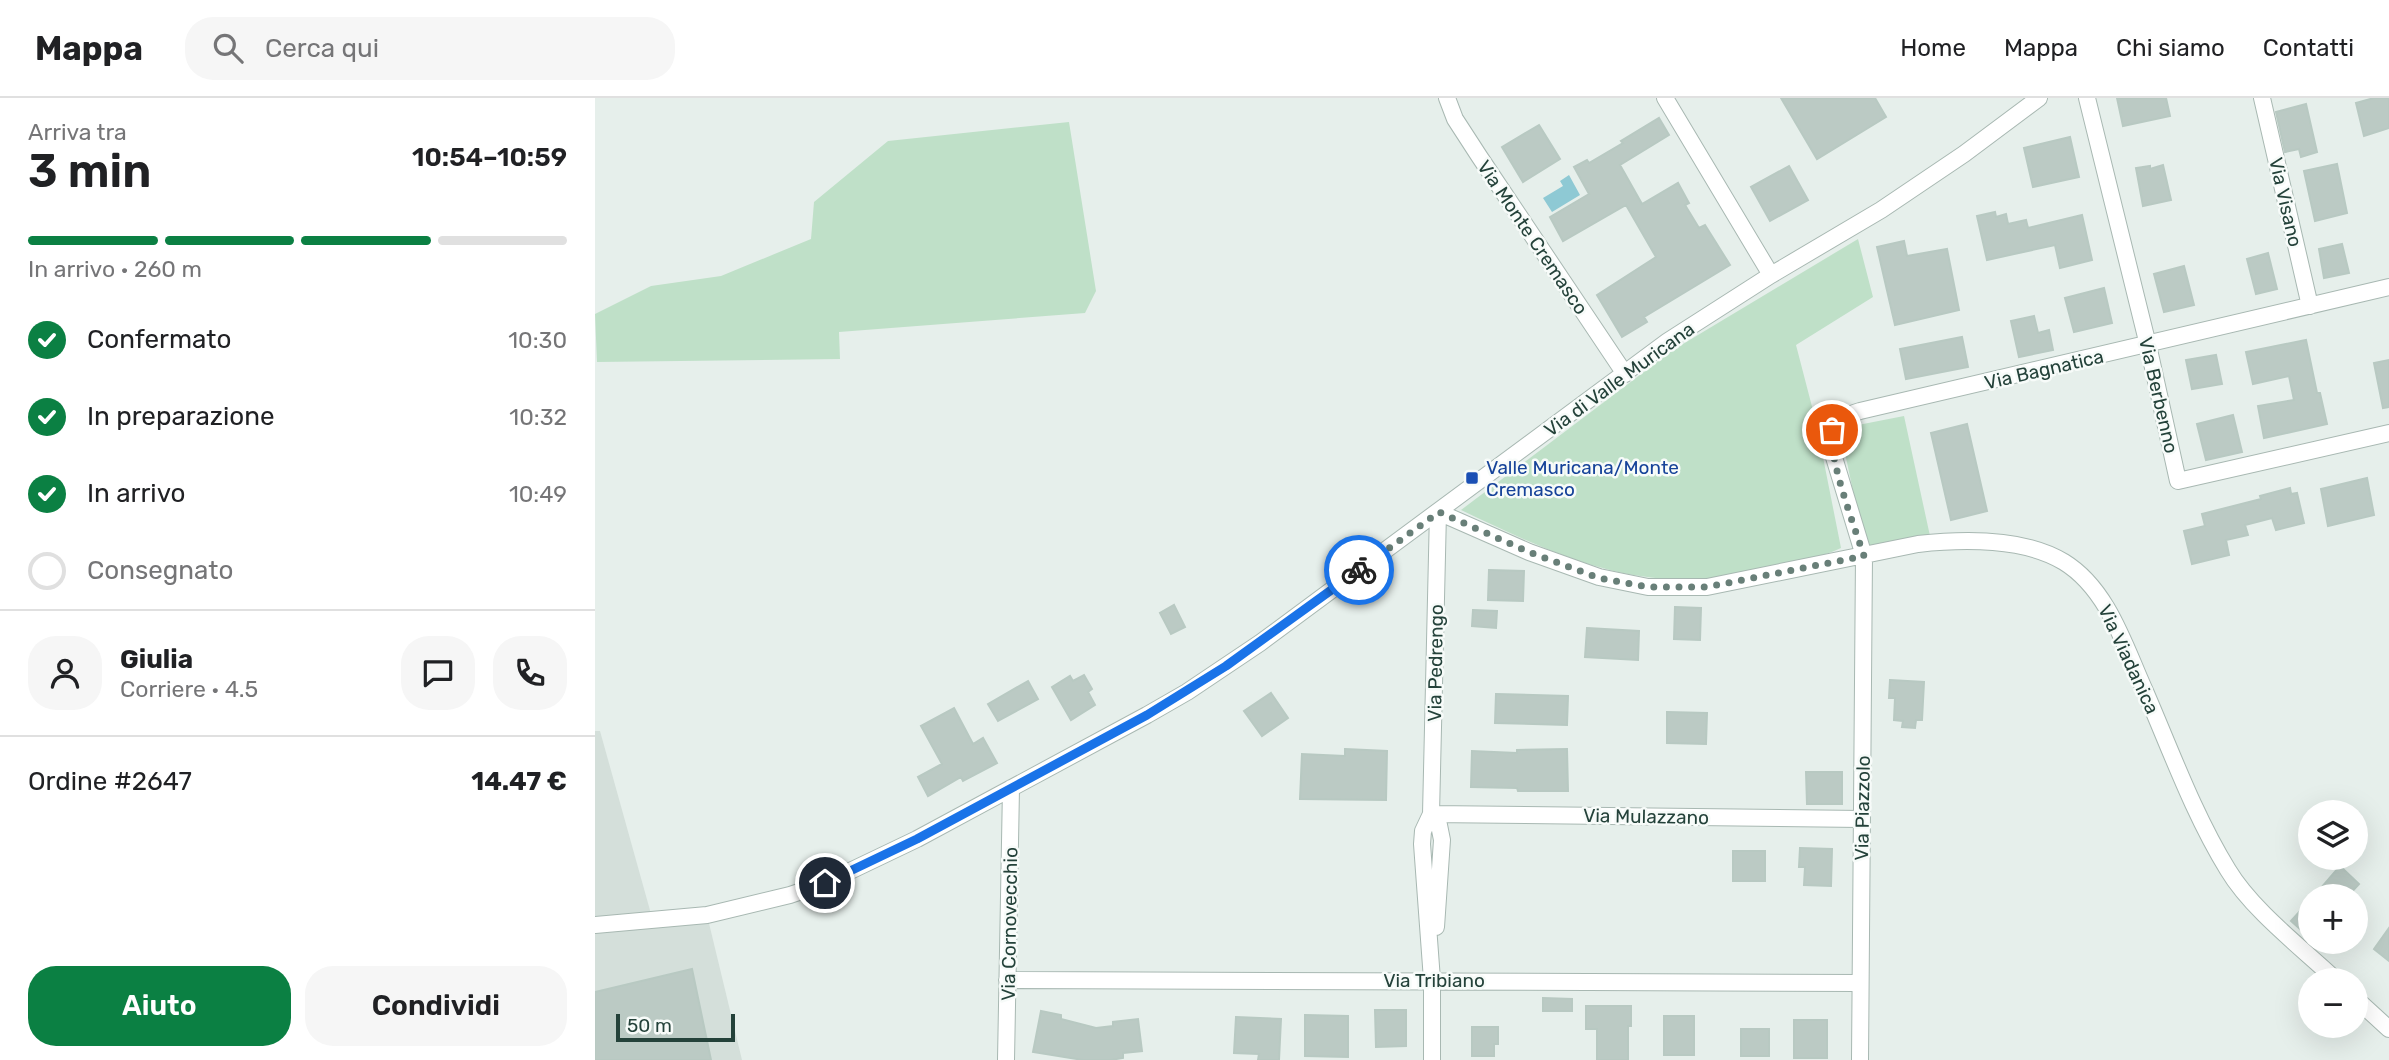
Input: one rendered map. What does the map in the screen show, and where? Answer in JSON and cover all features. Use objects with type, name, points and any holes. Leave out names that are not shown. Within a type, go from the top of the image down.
[{"type":"street","name":"Via Monte Cremasco","points":[[1447,98],[1455,119],[1625,374]]},
{"type":"street","points":[[1665,98],[1771,275]]},
{"type":"street","name":"Via di Valle Muricana","points":[[595,925],[707,915],[790,895],[825,883],[917,839],[1147,715],[1260,643],[1686,329],[1881,210],[1964,154],[2039,98]]},
{"type":"street","name":"Via Berbenno","points":[[2087,98],[2148,345],[2178,481],[2389,433]]},
{"type":"street","name":"Via Visano","points":[[2262,98],[2310,306]]},
{"type":"street","name":"Via Bagnatica","points":[[1864,556],[1832,446],[1832,430],[1840,419],[1873,408],[2389,287]]},
{"type":"street","name":"Via Viadanica","points":[[1439,512],[1529,552],[1599,578],[1648,587],[1707,587],[1919,544],[1976,541],[2035,550],[2064,562],[2079,573],[2096,592],[2115,625],[2194,802],[2229,873],[2253,902],[2323,968]]},
{"type":"street","name":"Via Pedrengo","points":[[1432,1060],[1432,980],[1443,843],[1440,827],[1431,814],[1439,512]]},
{"type":"street","name":"Via Piazzolo","points":[[1860,1060],[1864,556]]},
{"type":"street","name":"Via Cornovecchio","points":[[1006,1060],[1011,788]]},
{"type":"street","name":"Via Mulazzano","points":[[1431,814],[1862,819]]},
{"type":"street","name":"Via Tribiano","points":[[1007,980],[1860,983]]},
{"type":"street","points":[[2368,1010],[2389,1029]]},
{"type":"shaded area","points":[[595,731],[600,731],[653,921],[707,915],[742,1060],[595,1060]]},
{"type":"green space","points":[[1069,122],[1096,291],[1085,313],[839,332],[840,359],[597,362],[595,314],[651,286],[721,276],[811,239],[814,202],[888,141]]},
{"type":"green space","points":[[1858,239],[1873,297],[1796,345],[1816,422],[1841,548],[1813,558],[1729,575],[1703,579],[1663,579],[1633,575],[1574,559],[1461,510],[1673,350]]},
{"type":"green space","points":[[1904,416],[1930,536],[1865,548],[1845,453],[1848,436],[1858,425]]},
{"type":"water","points":[[1569,175],[1580,195],[1552,212],[1543,198],[1563,186],[1560,181]]},
{"type":"building","points":[[1781,98],[1875,98],[1886,117],[1817,159]]},
{"type":"building","points":[[2117,98],[2166,98],[2170,116],[2123,126]]},
{"type":"building","points":[[2374,98],[2389,98],[2389,128],[2364,136],[2356,103]]},
{"type":"building","points":[[2306,104],[2317,152],[2301,157],[2299,149],[2285,152],[2276,112]]},
{"type":"building","points":[[1659,118],[1669,135],[1620,165],[1642,204],[1678,183],[1689,203],[1685,205],[1699,228],[1705,225],[1730,265],[1644,317],[1647,322],[1622,337],[1597,295],[1656,257],[1626,205],[1563,241],[1550,217],[1589,194],[1574,167],[1587,160],[1589,163]]},
{"type":"building","points":[[1539,125],[1560,159],[1523,182],[1502,147]]},
{"type":"building","points":[[2070,137],[2079,177],[2033,187],[2024,148]]},
{"type":"building","points":[[2337,164],[2347,213],[2315,221],[2304,171]]},
{"type":"building","points":[[2163,165],[2171,200],[2143,206],[2136,168],[2150,166],[2150,169]]},
{"type":"building","points":[[1789,166],[1808,200],[1770,221],[1751,187]]},
{"type":"building","points":[[1995,212],[1996,217],[2006,214],[2008,224],[2026,220],[2028,228],[2082,215],[2092,260],[2060,268],[2055,245],[1987,260],[1977,216]]},
{"type":"building","points":[[1904,241],[1907,256],[1947,249],[1959,310],[1895,325],[1877,247]]},
{"type":"building","points":[[2342,244],[2349,273],[2324,278],[2319,249]]},
{"type":"building","points":[[2268,253],[2277,289],[2256,294],[2247,259]]},
{"type":"building","points":[[2184,266],[2194,305],[2164,312],[2154,274]]},
{"type":"building","points":[[2104,288],[2112,323],[2074,332],[2065,298]]},
{"type":"building","points":[[2034,316],[2038,333],[2049,330],[2053,350],[2019,357],[2011,321]]},
{"type":"building","points":[[1962,337],[1968,367],[1906,379],[1900,349]]},
{"type":"building","points":[[2306,340],[2317,393],[2320,393],[2327,424],[2264,438],[2258,406],[2294,400],[2289,376],[2253,384],[2246,352]]},
{"type":"building","points":[[2216,355],[2222,384],[2192,389],[2186,360]]},
{"type":"building","points":[[2389,360],[2389,407],[2383,408],[2374,363]]},
{"type":"building","points":[[2233,415],[2242,452],[2206,460],[2197,424]]},
{"type":"building","points":[[1967,424],[1987,511],[1951,520],[1931,433]]},
{"type":"building","points":[[2367,478],[2374,515],[2328,526],[2321,489]]},
{"type":"building","points":[[2290,488],[2291,494],[2297,493],[2304,523],[2276,530],[2272,518],[2245,525],[2248,535],[2226,540],[2229,555],[2192,564],[2184,531],[2205,526],[2202,514],[2261,499],[2260,496]]},
{"type":"building","points":[[1489,570],[1524,571],[1523,601],[1488,600]]},
{"type":"building","points":[[1174,605],[1185,627],[1171,634],[1160,613]]},
{"type":"building","points":[[1675,607],[1701,608],[1700,640],[1674,639]]},
{"type":"building","points":[[1473,610],[1497,611],[1496,628],[1472,626]]},
{"type":"building","points":[[1587,628],[1639,631],[1638,660],[1585,657]]},
{"type":"building","points":[[1084,675],[1092,689],[1088,692],[1095,705],[1071,720],[1052,687],[1070,676],[1073,681]]},
{"type":"building","points":[[1890,680],[1924,682],[1922,720],[1916,720],[1915,728],[1902,727],[1903,721],[1894,720],[1895,698],[1889,698]]},
{"type":"building","points":[[1028,681],[1038,699],[998,721],[988,704]]},
{"type":"building","points":[[1271,693],[1288,718],[1262,736],[1244,711]]},
{"type":"building","points":[[1496,694],[1568,696],[1567,725],[1495,723]]},
{"type":"building","points":[[954,708],[973,744],[983,738],[997,763],[963,781],[961,777],[928,796],[918,777],[942,764],[921,726]]},
{"type":"building","points":[[1667,712],[1707,713],[1706,744],[1667,743]]},
{"type":"building","points":[[1345,749],[1387,751],[1386,800],[1300,799],[1302,754],[1345,756]]},
{"type":"building","points":[[1567,749],[1568,791],[1471,787],[1472,751],[1517,753],[1517,750]]},
{"type":"building","points":[[1806,772],[1842,772],[1842,804],[1807,804]]},
{"type":"building","points":[[1800,848],[1832,849],[1831,886],[1804,885],[1805,867],[1799,867]]},
{"type":"building","points":[[1733,851],[1765,851],[1765,881],[1733,881]]},
{"type":"building","points":[[2337,870],[2344,870],[2359,884],[2324,884]]},
{"type":"building","points":[[2298,913],[2298,927],[2291,921]]},
{"type":"building","points":[[2389,928],[2389,961],[2374,949]]},
{"type":"building","points":[[692,969],[711,1060],[595,1060],[595,992]]},
{"type":"building","points":[[1543,998],[1572,999],[1572,1011],[1543,1011]]},
{"type":"building","points":[[1586,1006],[1631,1006],[1628,1060],[1597,1060],[1597,1029],[1586,1029]]},
{"type":"building","points":[[1375,1010],[1406,1010],[1406,1046],[1376,1047]]},
{"type":"building","points":[[1041,1011],[1096,1028],[1113,1026],[1113,1022],[1138,1019],[1142,1051],[1123,1053],[1123,1058],[1110,1060],[1083,1060],[1033,1052]]},
{"type":"building","points":[[1305,1015],[1348,1016],[1348,1057],[1305,1056]]},
{"type":"building","points":[[1664,1016],[1694,1016],[1694,1055],[1664,1055]]},
{"type":"building","points":[[1236,1017],[1281,1019],[1279,1060],[1258,1060],[1259,1054],[1234,1053]]},
{"type":"building","points":[[1794,1020],[1827,1020],[1827,1058],[1794,1058]]},
{"type":"building","points":[[1472,1027],[1498,1027],[1498,1044],[1494,1044],[1494,1056],[1472,1056]]},
{"type":"building","points":[[1741,1029],[1769,1029],[1769,1056],[1741,1056]]},
{"type":"way so far","points":[[1359,570],[1439,512],[1529,552],[1599,578],[1648,587],[1707,587],[1864,556],[1836,463],[1832,430]]},
{"type":"place","name":"Valle Muricana/Monte Cremasco","points":[[1472,478]]},
{"type":"route","points":[[825,883],[917,839],[1187,692],[1260,643],[1359,570]]}]
